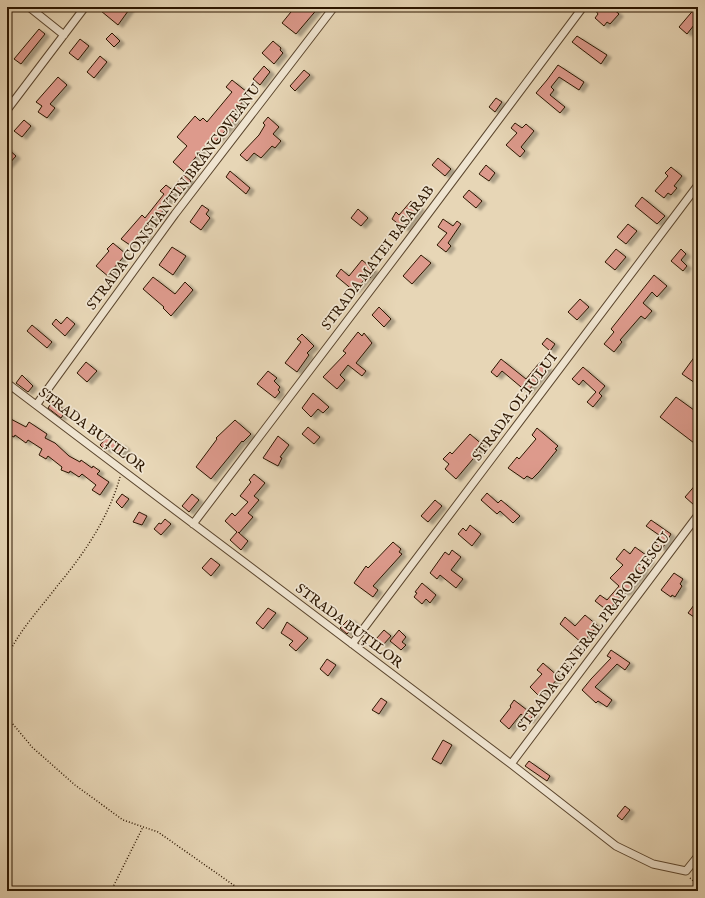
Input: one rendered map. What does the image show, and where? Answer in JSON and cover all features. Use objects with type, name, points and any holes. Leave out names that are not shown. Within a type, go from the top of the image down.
[{"type":"street","points":[[29,7],[64,35]]},
{"type":"street","points":[[7,110],[85,7]]},
{"type":"street","name":"STRADA CONSTANTIN BRÂNCOVEANU","points":[[37,404],[175,214],[334,7]]},
{"type":"street","name":"STRADA MATEI BASARAB","points":[[193,524],[403,249],[583,7]]},
{"type":"street","name":"STRADA OLTULUI","points":[[352,644],[698,185]]},
{"type":"street","name":"STRADA BUȚILOR","points":[[7,383],[37,404],[193,524],[511,764],[616,846],[653,864],[686,871]]},
{"type":"street","name":"STRADA GENERAL PRAPORGESCU","points":[[511,764],[698,515]]},
{"type":"street","points":[[686,871],[698,856]]},
{"type":"path","points":[[7,657],[23,627],[79,559],[117,490],[123,470]]},
{"type":"path","points":[[7,717],[32,747],[75,785],[124,820],[158,832],[242,891]]},
{"type":"path","points":[[111,891],[143,827]]},
{"type":"path","points":[[686,871],[698,884]]},
{"type":"building","points":[[105,7],[131,7],[118,25],[101,11]]},
{"type":"building","points":[[295,7],[319,7],[296,34],[282,23]]},
{"type":"building","points":[[599,7],[611,7],[619,14],[610,24],[607,22],[604,26],[595,18],[598,14],[596,11]]},
{"type":"building","points":[[696,7],[698,7],[698,20],[687,34],[679,27]]},
{"type":"building","points":[[39,29],[45,34],[21,64],[14,59]]},
{"type":"building","points":[[112,33],[120,41],[114,47],[106,39]]},
{"type":"building","points":[[577,36],[607,55],[601,64],[572,42]]},
{"type":"building","points":[[80,39],[89,46],[78,60],[69,53]]},
{"type":"building","points":[[273,41],[281,48],[280,50],[283,53],[274,64],[262,53]]},
{"type":"building","points":[[100,56],[107,62],[94,78],[87,72]]},
{"type":"building","points":[[558,65],[584,82],[579,90],[559,77],[551,87],[554,90],[550,95],[565,107],[560,113],[536,93]]},
{"type":"building","points":[[264,66],[270,72],[260,85],[253,79]]},
{"type":"building","points":[[304,70],[310,75],[295,91],[290,86]]},
{"type":"building","points":[[58,77],[67,85],[50,104],[55,108],[47,118],[38,112],[42,106],[36,102]]},
{"type":"building","points":[[232,80],[247,92],[244,96],[246,98],[231,115],[236,119],[215,142],[211,139],[190,164],[195,169],[189,176],[173,162],[187,146],[177,137],[195,116],[200,121],[203,118],[207,122],[232,92],[226,87]]},
{"type":"building","points":[[496,98],[502,102],[495,112],[489,107]]},
{"type":"building","points":[[268,117],[279,127],[273,134],[281,141],[275,148],[272,146],[261,158],[254,153],[247,161],[240,155],[259,135],[265,125],[263,123]]},
{"type":"building","points":[[24,120],[31,126],[22,137],[14,131]]},
{"type":"building","points":[[515,123],[522,128],[526,124],[534,131],[521,147],[525,151],[520,157],[506,145],[517,133],[511,128]]},
{"type":"building","points":[[7,148],[16,156],[7,166]]},
{"type":"building","points":[[438,158],[451,169],[445,176],[432,165]]},
{"type":"building","points":[[486,165],[495,173],[489,181],[479,174]]},
{"type":"building","points":[[671,167],[682,176],[674,186],[677,188],[671,195],[668,193],[664,198],[655,191],[668,176],[665,173]]},
{"type":"building","points":[[230,171],[250,188],[246,194],[226,177]]},
{"type":"building","points":[[184,175],[191,181],[181,192],[174,186]]},
{"type":"building","points":[[166,185],[175,192],[162,207],[164,209],[160,215],[158,214],[143,231],[147,235],[143,241],[138,236],[130,245],[121,239],[142,215],[145,218],[164,194],[160,191]]},
{"type":"building","points":[[469,190],[482,201],[476,208],[463,197]]},
{"type":"building","points":[[642,197],[665,216],[657,224],[635,206]]},
{"type":"building","points":[[411,201],[420,208],[405,229],[392,219],[396,212],[399,215]]},
{"type":"building","points":[[202,205],[209,210],[206,214],[210,218],[201,230],[190,222]]},
{"type":"building","points":[[358,209],[368,218],[361,226],[351,218]]},
{"type":"building","points":[[443,219],[453,226],[457,221],[461,224],[448,243],[451,246],[446,252],[437,245],[447,233],[438,227]]},
{"type":"building","points":[[628,224],[637,231],[626,244],[617,237]]},
{"type":"building","points":[[113,243],[126,254],[113,269],[115,270],[109,277],[96,266],[109,251],[107,249]]},
{"type":"building","points":[[172,247],[186,256],[173,275],[159,265]]},
{"type":"building","points":[[616,249],[626,257],[615,270],[605,262]]},
{"type":"building","points":[[681,249],[686,254],[681,260],[687,266],[683,271],[671,261]]},
{"type":"building","points":[[421,255],[431,263],[412,284],[403,276]]},
{"type":"building","points":[[362,260],[375,271],[370,278],[368,276],[354,291],[336,276],[341,269],[349,276]]},
{"type":"building","points":[[654,275],[667,286],[657,297],[652,292],[643,303],[652,311],[645,319],[641,316],[620,340],[622,342],[614,352],[604,344],[614,332],[611,329]]},
{"type":"building","points":[[153,277],[175,294],[185,282],[193,290],[171,316],[163,308],[164,307],[143,289]]},
{"type":"building","points":[[580,299],[589,307],[577,320],[568,312]]},
{"type":"building","points":[[379,307],[391,319],[384,327],[372,315]]},
{"type":"building","points":[[67,317],[75,324],[65,336],[52,324],[56,319],[61,324]]},
{"type":"building","points":[[32,325],[52,342],[47,348],[27,331]]},
{"type":"building","points":[[358,332],[362,336],[364,333],[372,343],[356,363],[366,371],[362,376],[348,365],[340,375],[345,380],[337,389],[323,377],[346,353],[343,351]]},
{"type":"building","points":[[302,334],[314,346],[307,353],[309,355],[297,372],[285,363],[301,342],[297,339]]},
{"type":"building","points":[[547,338],[555,344],[550,351],[542,344]]},
{"type":"building","points":[[698,352],[698,385],[682,374]]},
{"type":"building","points":[[501,359],[526,379],[540,362],[548,368],[527,392],[502,371],[497,377],[491,372]]},
{"type":"building","points":[[86,362],[97,371],[87,382],[77,373]]},
{"type":"building","points":[[583,367],[605,386],[599,393],[602,396],[593,407],[587,402],[596,392],[583,380],[579,385],[572,379]]},
{"type":"building","points":[[268,371],[277,378],[274,381],[280,387],[278,390],[280,392],[275,398],[257,384]]},
{"type":"building","points":[[22,375],[33,386],[28,392],[16,383]]},
{"type":"building","points":[[313,393],[329,407],[323,413],[318,409],[311,417],[302,408]]},
{"type":"building","points":[[676,397],[698,413],[698,446],[660,417]]},
{"type":"building","points":[[53,401],[66,411],[61,418],[48,408]]},
{"type":"building","points":[[7,417],[26,427],[29,422],[47,434],[45,438],[55,443],[69,456],[80,462],[81,460],[92,468],[93,466],[100,471],[97,474],[109,482],[100,495],[92,490],[96,485],[82,474],[79,477],[70,471],[69,473],[61,470],[62,467],[48,456],[46,459],[39,455],[42,449],[28,440],[26,443],[15,435],[14,437],[7,434]]},
{"type":"building","points":[[235,420],[251,434],[243,442],[242,441],[211,479],[196,467],[217,439],[216,438]]},
{"type":"building","points":[[308,427],[320,437],[314,444],[302,434]]},
{"type":"building","points":[[537,428],[558,446],[555,449],[557,450],[532,479],[527,476],[524,479],[508,468],[517,457],[519,459],[536,439],[532,435]]},
{"type":"building","points":[[470,434],[484,446],[456,479],[445,469],[449,464],[443,459],[450,452],[452,454]]},
{"type":"building","points":[[108,436],[118,445],[120,443],[126,448],[119,456],[109,448],[106,451],[100,445]]},
{"type":"building","points":[[278,436],[289,445],[280,457],[282,458],[278,466],[263,458]]},
{"type":"building","points":[[254,474],[265,483],[254,496],[259,500],[248,513],[253,517],[239,533],[248,541],[241,550],[230,540],[237,532],[225,521],[232,513],[235,516],[248,502],[240,496],[251,482],[249,480]]},
{"type":"building","points":[[698,482],[698,500],[694,505],[685,497]]},
{"type":"building","points":[[487,493],[498,503],[501,500],[520,516],[513,523],[500,511],[497,514],[481,500]]},
{"type":"building","points":[[122,494],[129,499],[122,508],[116,502]]},
{"type":"building","points":[[192,494],[199,500],[189,512],[182,506]]},
{"type":"building","points":[[435,500],[442,506],[428,522],[421,516]]},
{"type":"building","points":[[139,512],[147,516],[142,525],[133,522]]},
{"type":"building","points":[[165,519],[171,524],[161,535],[154,529]]},
{"type":"building","points":[[651,520],[671,534],[662,549],[653,543],[659,535],[646,526]]},
{"type":"building","points":[[470,525],[481,534],[472,546],[458,534],[463,528],[466,531]]},
{"type":"building","points":[[393,542],[401,549],[399,552],[402,554],[373,586],[378,590],[373,597],[354,583],[366,566],[368,568]]},
{"type":"building","points":[[635,547],[650,560],[642,570],[644,571],[630,587],[631,588],[626,593],[624,592],[608,611],[595,601],[600,595],[607,600],[619,586],[610,578],[623,565],[616,559],[624,549],[630,554]]},
{"type":"building","points":[[452,550],[461,557],[451,570],[463,579],[456,588],[440,575],[437,579],[430,573],[445,552],[449,555]]},
{"type":"building","points":[[211,558],[220,565],[211,576],[202,568]]},
{"type":"building","points":[[674,573],[683,579],[680,584],[682,586],[675,597],[672,595],[671,597],[661,590]]},
{"type":"building","points":[[422,583],[436,595],[430,603],[426,599],[422,604],[414,597],[417,593],[415,592]]},
{"type":"building","points":[[694,605],[698,607],[698,610],[694,617],[688,613]]},
{"type":"building","points":[[268,608],[276,613],[263,629],[256,623]]},
{"type":"building","points":[[585,615],[598,626],[582,643],[560,624],[565,617],[575,626]]},
{"type":"building","points":[[350,618],[356,624],[347,634],[340,628]]},
{"type":"building","points":[[287,622],[308,638],[296,651],[289,645],[293,641],[281,633]]},
{"type":"building","points":[[384,630],[391,636],[383,645],[376,639]]},
{"type":"building","points":[[399,630],[406,637],[402,642],[406,645],[401,650],[390,641]]},
{"type":"building","points":[[611,650],[630,663],[625,670],[617,664],[595,687],[612,700],[607,707],[598,701],[596,703],[582,690],[611,658],[607,656]]},
{"type":"building","points":[[327,659],[336,665],[328,676],[320,669]]},
{"type":"building","points":[[543,663],[559,677],[545,693],[543,691],[539,696],[530,687],[542,674],[537,670]]},
{"type":"building","points":[[381,698],[387,702],[379,714],[372,710]]},
{"type":"building","points":[[514,700],[527,710],[528,708],[535,713],[529,721],[521,714],[509,729],[500,721],[511,707],[510,706]]},
{"type":"building","points":[[443,740],[452,745],[441,764],[432,759]]},
{"type":"building","points":[[529,761],[550,776],[547,781],[525,766]]},
{"type":"building","points":[[625,806],[630,810],[622,820],[617,816]]}]
